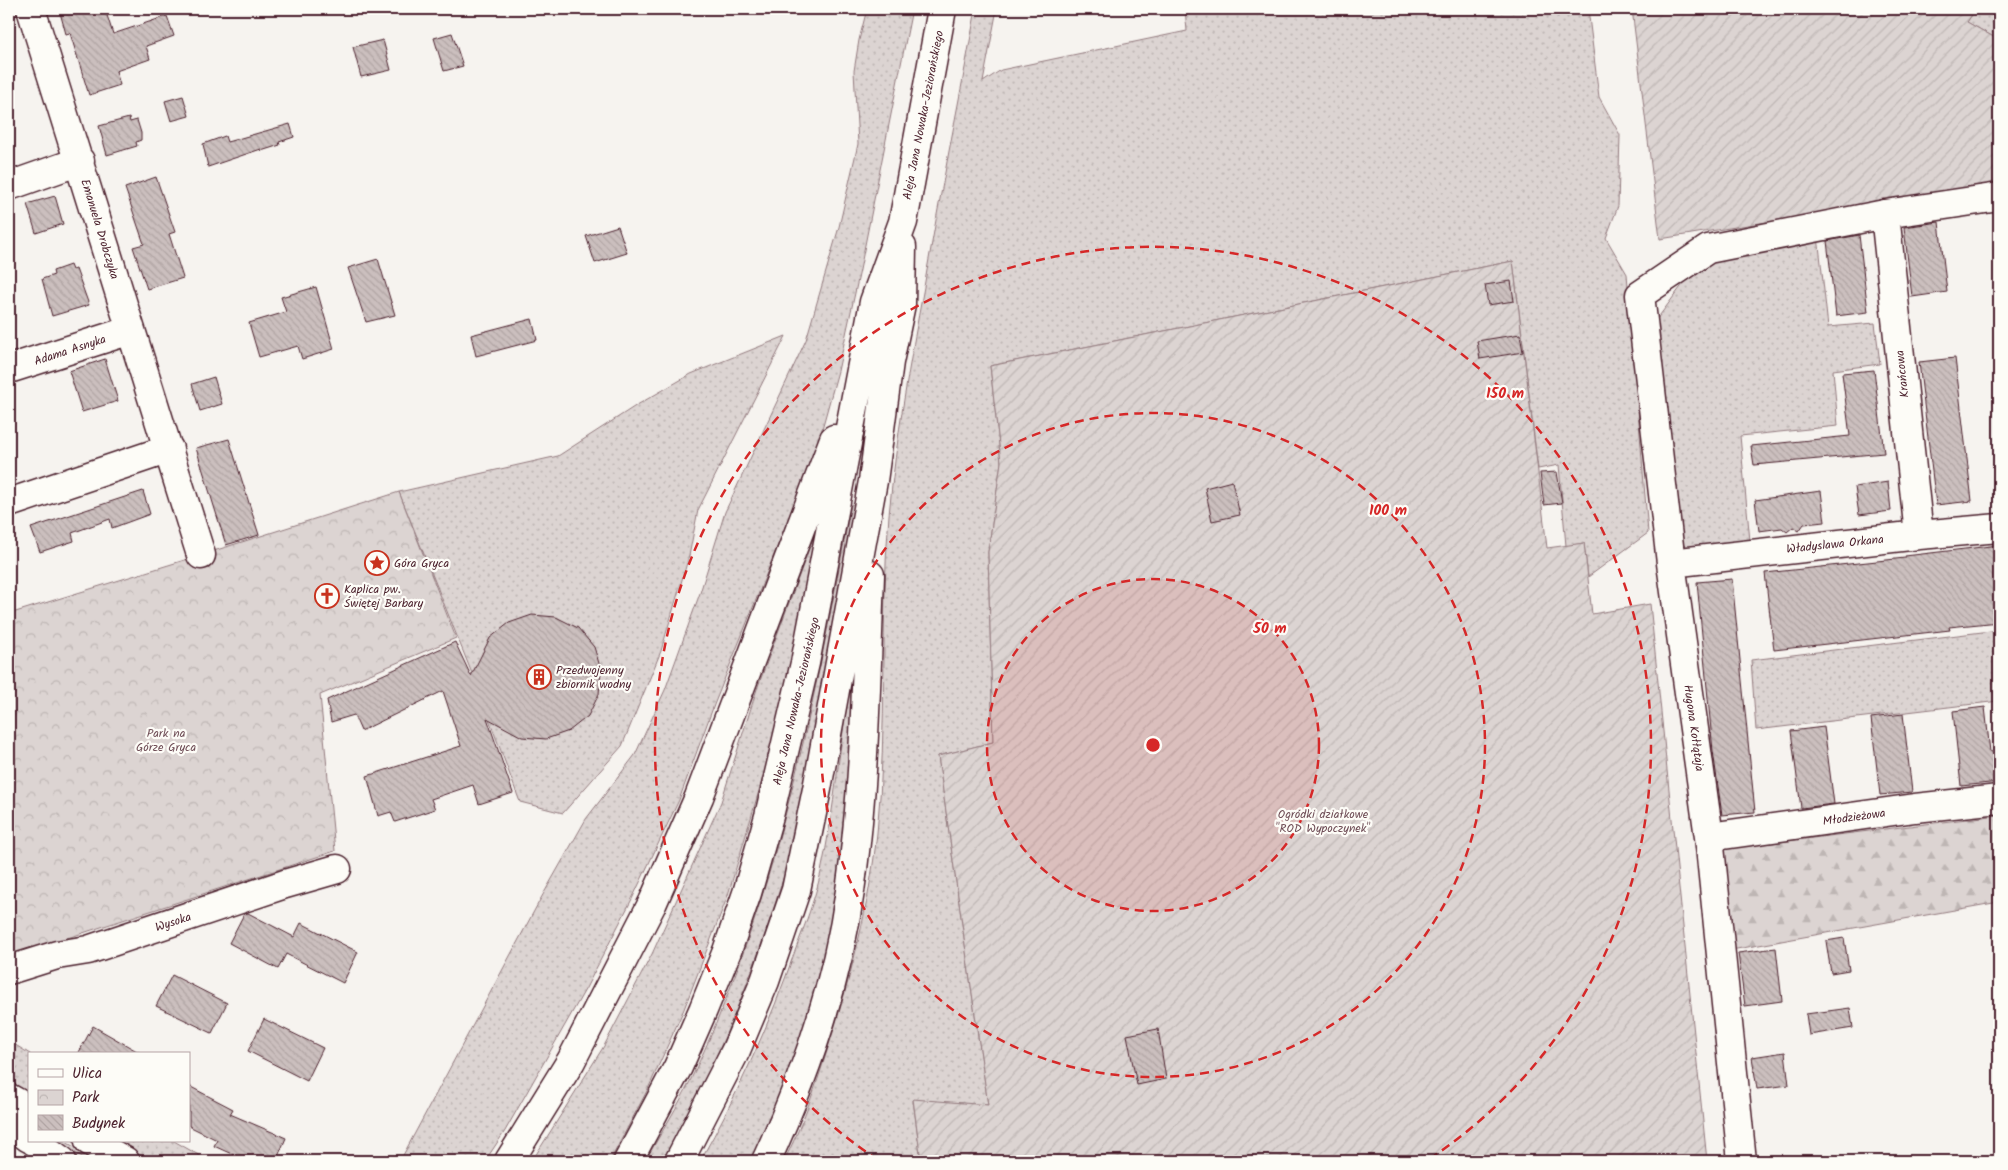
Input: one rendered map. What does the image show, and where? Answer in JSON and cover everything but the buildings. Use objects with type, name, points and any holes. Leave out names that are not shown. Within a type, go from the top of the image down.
[{"type":"main road","name":"Emanuela Drobczyka","points":[[31,9],[201,555]]},
{"type":"main road","name":"Aleja Jana Nowaka-Jeziorańskiego","points":[[679,1161],[736,1050],[765,981],[796,890],[818,789],[872,481],[889,362],[901,304],[903,222],[942,9]]},
{"type":"main road","points":[[9,186],[80,162]]},
{"type":"main road","points":[[1885,214],[1999,197]]},
{"type":"main road","name":"Hugona Kołłątaja","points":[[1742,1161],[1709,837],[1671,563],[1640,295],[1708,249],[1885,214]]},
{"type":"main road","name":"Krańcowa","points":[[1885,214],[1919,535]]},
{"type":"main road","name":"Aleja Jana Nowaka-Jeziorańskiego","points":[[628,1161],[678,1066],[704,1010],[747,893],[769,816],[805,664],[874,302],[903,222]]},
{"type":"main road","name":"Adama Asnyka","points":[[9,369],[131,330]]},
{"type":"main road","points":[[509,1161],[571,1061],[657,893],[699,797],[808,511],[862,360]]},
{"type":"main road","points":[[9,503],[169,449]]},
{"type":"main road","points":[[766,1161],[780,1132],[821,1018],[836,961],[850,893],[858,831],[864,755],[872,481]]},
{"type":"main road","name":"Władyslawa Orkana","points":[[1671,563],[1919,535],[1999,528]]},
{"type":"main road","name":"Młodzieżowa","points":[[1709,837],[1915,808],[1999,800]]},
{"type":"main road","name":"Wysoka","points":[[9,970],[57,955],[88,950],[286,884],[337,869]]},
{"type":"main road","points":[[9,1098],[28,1108]]},
{"type":"main road","points":[[9,1123],[28,1137]]},
{"type":"main road","points":[[35,1142],[62,1161]]},
{"type":"main road","points":[[91,1142],[125,1161]]},
{"type":"green space","points":[[867,9],[912,9],[838,371],[817,447],[714,705],[679,800],[632,899],[586,988],[505,1131],[485,1161],[400,1161],[540,900],[586,819],[635,755],[665,690],[700,593],[725,512],[806,340],[839,227],[858,144],[854,71]]},
{"type":"green space","points":[[976,9],[997,9],[983,82],[1001,70],[1187,31],[1185,9],[1588,9],[1599,97],[1620,135],[1618,206],[1606,238],[1627,274],[1648,533],[1588,577],[1584,543],[1566,546],[1559,465],[1538,469],[1513,261],[990,366],[1001,462],[988,552],[993,742],[938,756],[988,1105],[913,1100],[921,1161],[784,1161],[797,1134],[818,1079],[851,971],[869,889],[877,833],[880,793],[886,555],[892,486],[899,429],[936,217]]},
{"type":"green space","points":[[1632,9],[1976,9],[1967,22],[1999,40],[1999,185],[1660,239]]},
{"type":"green space","points":[[1976,9],[1999,9],[1999,40],[1967,22]]},
{"type":"green space","points":[[1818,236],[1828,327],[1875,323],[1880,364],[1833,370],[1838,426],[1740,436],[1750,541],[1684,548],[1654,323],[1689,276],[1725,256]]},
{"type":"green space","name":"Ogródki działkowe \"ROD Wypoczynek\"","points":[[1513,261],[1547,548],[1584,543],[1592,614],[1650,604],[1707,1161],[921,1161],[913,1099],[988,1105],[938,756],[993,742],[988,552],[1001,462],[990,366]]},
{"type":"green space","points":[[786,336],[698,510],[689,556],[661,651],[622,746],[563,813],[520,802],[473,676],[399,492],[558,456],[637,405],[691,374]]},
{"type":"green space","name":"Park na Górze Gryca","points":[[399,492],[456,638],[320,695],[335,851],[9,957],[9,614]]},
{"type":"green space","points":[[855,503],[856,508],[808,788],[775,903],[744,992],[726,1035],[685,1120],[662,1161],[645,1161],[693,1075],[723,1007],[771,867],[808,723],[851,505]]},
{"type":"green space","points":[[819,522],[786,700],[728,895],[684,1009],[648,1089],[610,1161],[532,1161],[604,1046],[652,954],[721,802],[757,689]]},
{"type":"green space","points":[[1999,630],[1999,701],[1756,730],[1751,660]]},
{"type":"green space","points":[[853,680],[851,788],[828,952],[807,1027],[753,1161],[700,1161],[740,1084],[764,1031],[813,902],[826,848],[847,705],[851,681]]},
{"type":"green space","points":[[1999,815],[1999,902],[1731,950],[1723,849]]},
{"type":"green space","points":[[9,1041],[28,1053],[28,1092],[9,1080]]},
{"type":"green space","points":[[57,1142],[66,1142],[99,1161],[89,1161]]},
{"type":"green space","points":[[114,1142],[176,1142],[209,1161],[148,1161]]},
{"type":"place","name":"Góra Gryca","points":[[377,563]]},
{"type":"place","name":"Kaplica pw. Świętej Barbary","points":[[327,596]]},
{"type":"place","name":"Przedwojenny zbiornik wodny","points":[[539,677]]}]
